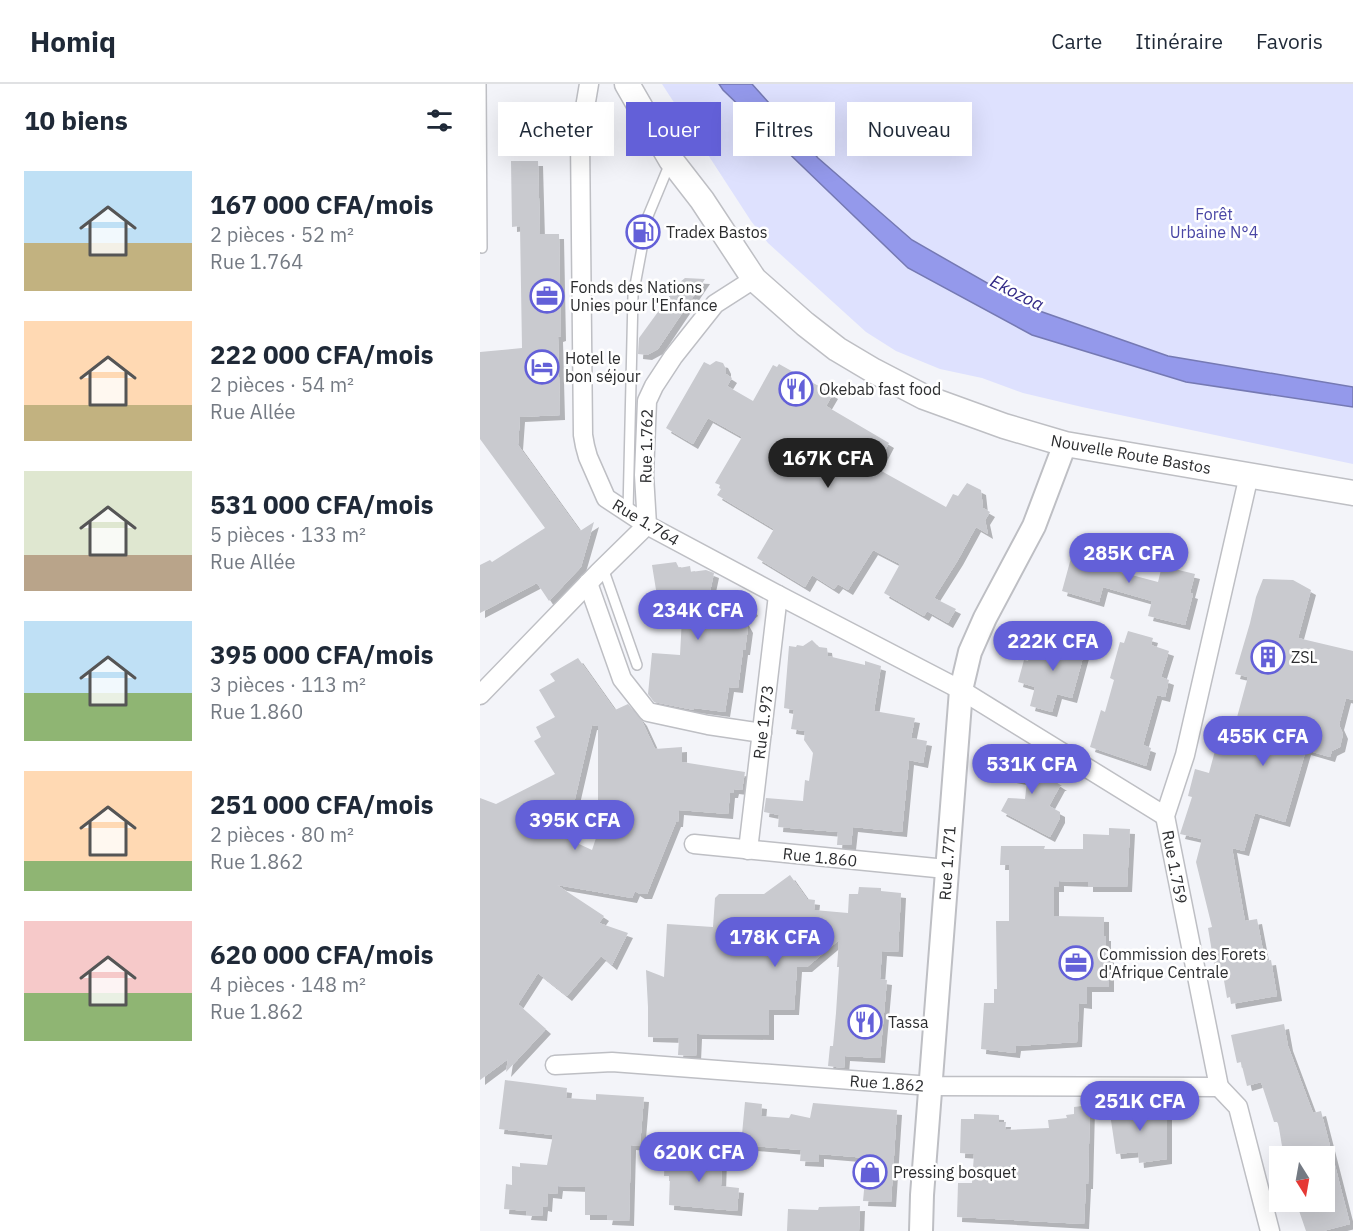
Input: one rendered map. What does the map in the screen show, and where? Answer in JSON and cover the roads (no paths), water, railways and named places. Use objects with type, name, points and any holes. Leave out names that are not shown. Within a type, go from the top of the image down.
[{"type":"main road","name":"Nouvelle Route Bastos","points":[[627,84],[671,160],[702,200],[754,279],[837,349],[924,397],[1004,426],[1065,444],[1353,493]]},
{"type":"street","name":"Rue 1.764","points":[[589,84],[580,137],[583,435],[588,457],[606,498],[647,525],[961,690],[1165,816]]},
{"type":"street","name":"Rue 1.762","points":[[647,525],[644,475],[647,401],[673,357],[715,304],[754,279]]},
{"type":"street","name":"Rue 1.771","points":[[921,1231],[961,690],[970,652],[985,618],[1034,526],[1065,444]]},
{"type":"street","name":"Rue 1.759","points":[[1219,1087],[1165,816],[1185,755],[1249,475]]},
{"type":"street","points":[[480,695],[647,525]]},
{"type":"street","points":[[588,583],[622,679],[648,712],[708,725],[762,733]]},
{"type":"street","name":"Rue 1.973","points":[[748,850],[778,595]]},
{"type":"street","name":"Rue 1.860","points":[[694,844],[946,869]]},
{"type":"street","name":"Rue 1.862","points":[[555,1065],[612,1062],[931,1086],[1219,1087]]},
{"type":"street","points":[[1219,1087],[1238,1107],[1270,1231]]},
{"type":"lane","points":[[481,84],[482,248]]},
{"type":"lane","points":[[628,512],[633,296],[648,216],[671,160]]},
{"type":"lane","points":[[603,568],[637,664]]},
{"type":"water","points":[[719,84],[752,84],[768,102],[735,102]]},
{"type":"water","points":[[792,156],[816,156],[912,240],[1031,308],[1168,356],[1353,387],[1353,407],[1186,382],[1032,335],[908,268]]},
{"type":"place","name":"Tradex Bastos","points":[[643,232]]},
{"type":"place","name":"Fonds des Nations Unies pour l'Enfance","points":[[547,296]]},
{"type":"place","name":"Hotel le bon séjour","points":[[542,367]]},
{"type":"place","name":"Okebab fast food","points":[[796,389]]},
{"type":"place","name":"ZSL","points":[[1268,657]]},
{"type":"place","name":"Commission des Forets d'Afrique Centrale","points":[[1076,963]]},
{"type":"place","name":"Tassa","points":[[865,1022]]},
{"type":"place","name":"Pressing bosquet","points":[[870,1172]]},
{"type":"park label","name":"Forêt Urbaine N°4","points":[[1214,223]]},
{"type":"water label","name":"Ekozoa","points":[[1017,293]]}]
